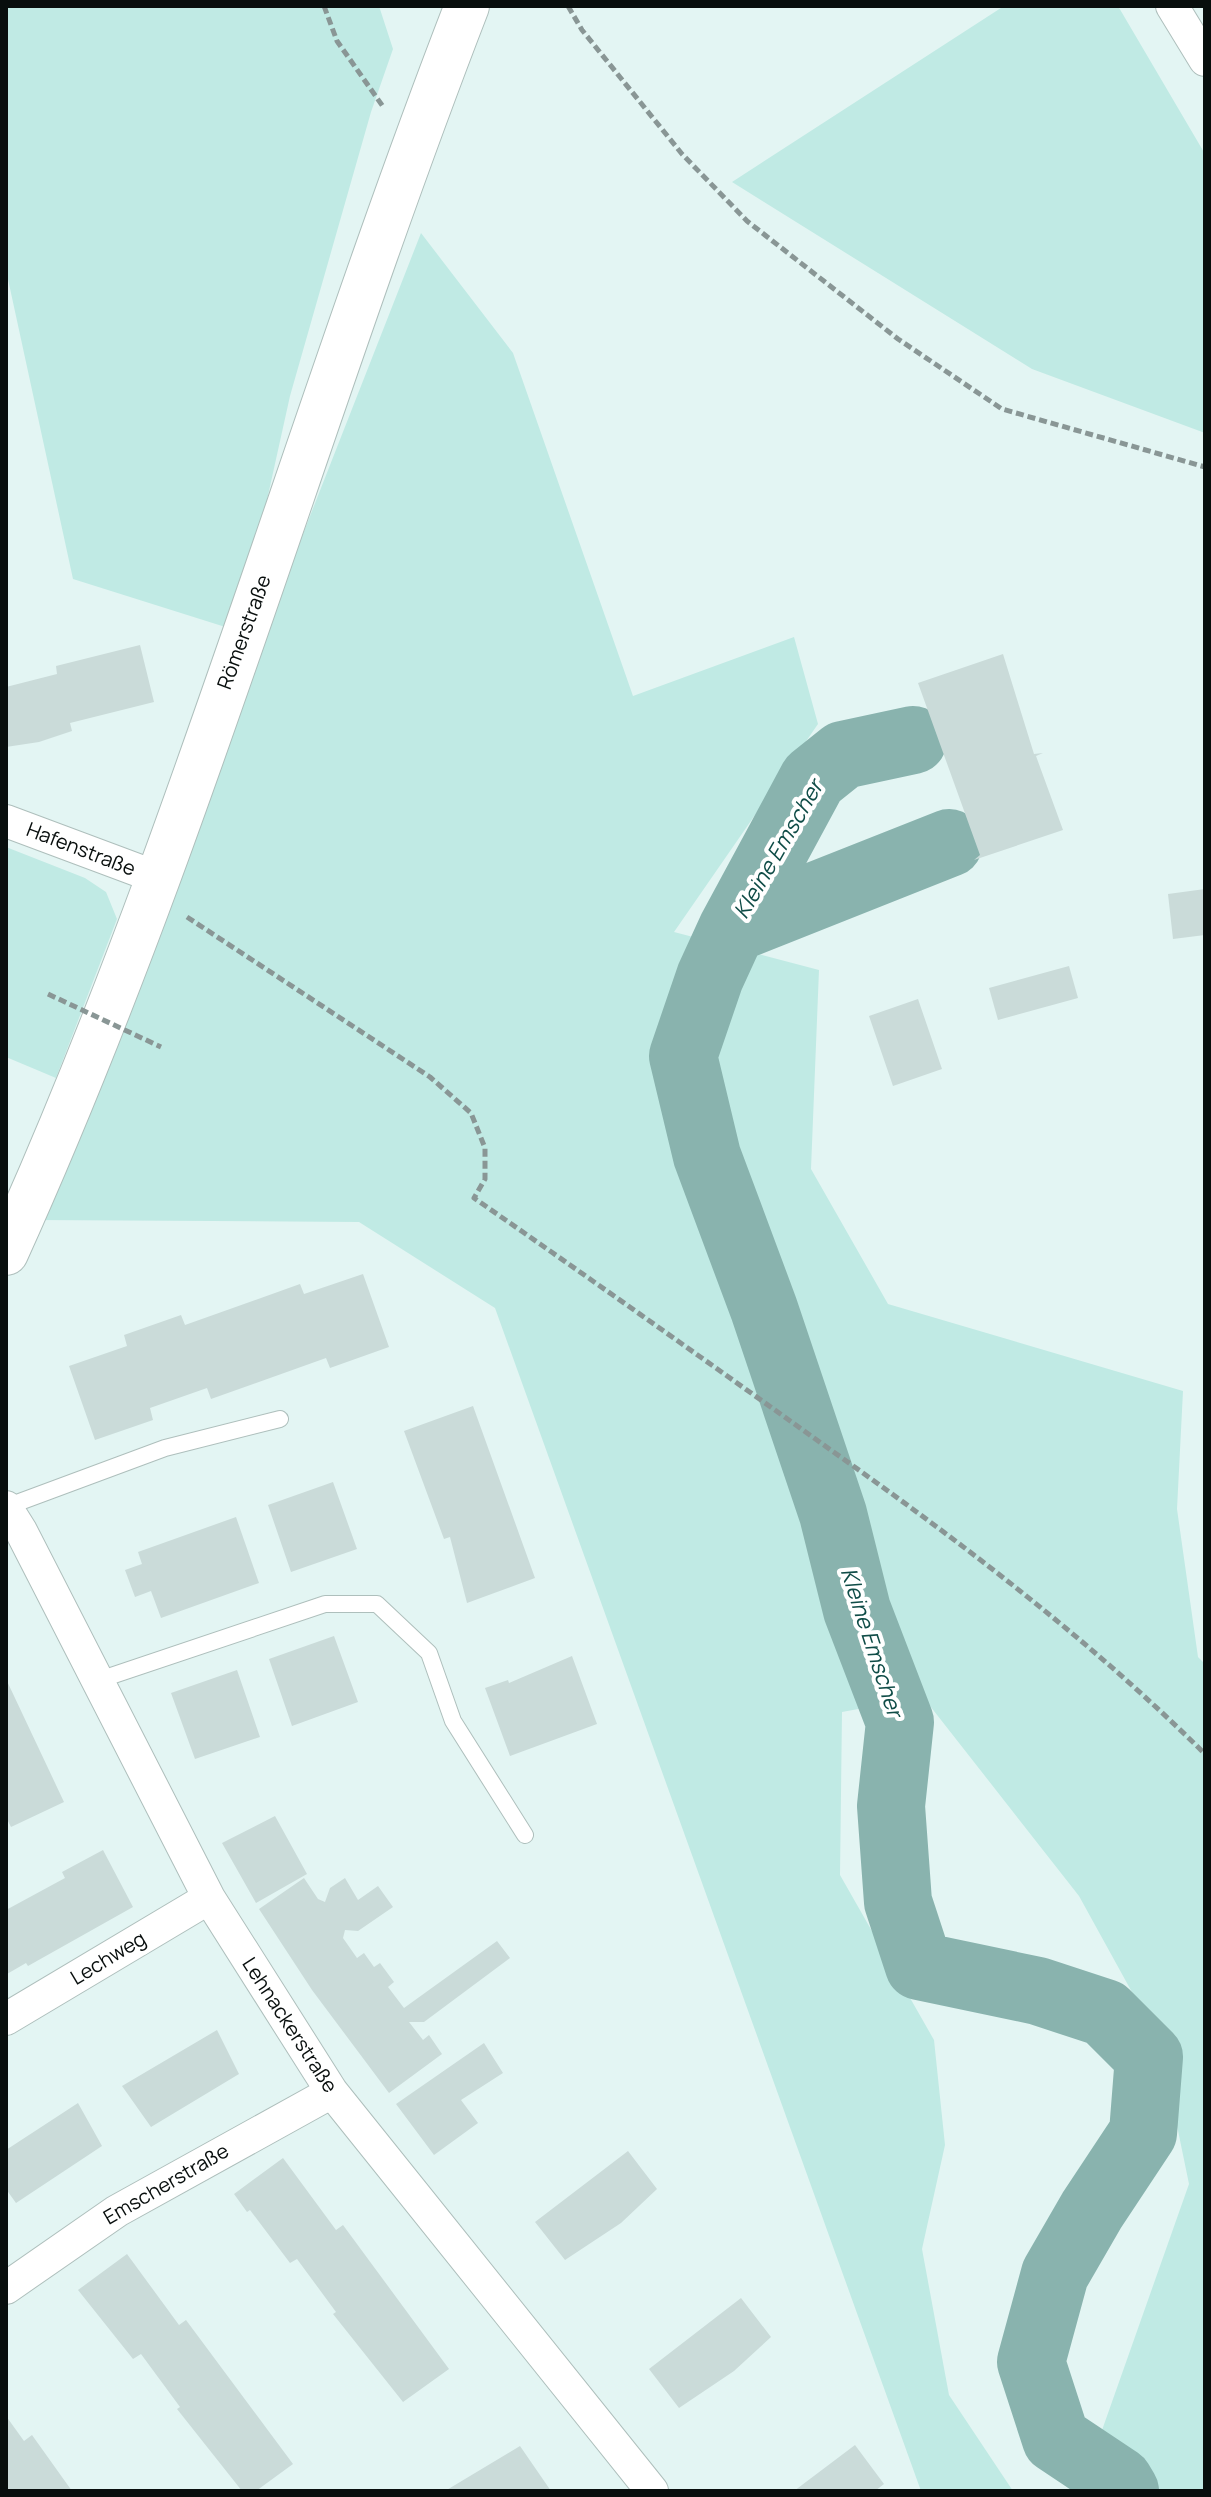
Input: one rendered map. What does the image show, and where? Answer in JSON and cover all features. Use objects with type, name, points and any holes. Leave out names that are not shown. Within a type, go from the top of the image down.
[{"type":"street","name":"Römerstraße","points":[[6,1253],[54,1147],[153,887],[409,155],[467,6]]},
{"type":"street","points":[[1172,6],[1205,60]]},
{"type":"street","name":"Hafenstraße","points":[[6,821],[153,887]]},
{"type":"street","name":"Lehnackerstraße","points":[[6,1507],[209,1898],[332,2092],[652,2491]]},
{"type":"street","name":"Lechweg","points":[[6,2019],[209,1898]]},
{"type":"street","name":"Emscherstraße","points":[[6,2288],[117,2211],[332,2092]]},
{"type":"lane","points":[[6,1507],[165,1448],[280,1419]]},
{"type":"lane","points":[[96,1681],[325,1604],[377,1604],[429,1653],[453,1721],[525,1835]]},
{"type":"path","points":[[324,6],[337,41],[377,94],[409,155]]},
{"type":"path","points":[[568,6],[582,30],[682,154],[747,221],[898,339],[1002,409],[1205,467]]},
{"type":"path","points":[[153,887],[203,926],[430,1077],[471,1113],[485,1148],[485,1179],[474,1198],[945,1530],[1052,1613],[1150,1699],[1205,1754]]},
{"type":"path","points":[[48,994],[161,1047]]},
{"type":"green space","points":[[6,6],[379,6],[393,49],[371,112],[290,396],[238,631],[73,579],[6,270]]},
{"type":"green space","points":[[1004,6],[1118,6],[1205,154],[1205,433],[1032,369],[732,182]]},
{"type":"green space","points":[[421,233],[513,353],[633,696],[794,637],[818,724],[674,932],[819,970],[811,1169],[888,1304],[1183,1391],[1177,1509],[1198,1657],[1205,1664],[1205,2491],[1148,2491],[1101,2433],[1189,2184],[1160,2043],[1079,1896],[923,1697],[842,1712],[840,1875],[934,2040],[945,2145],[922,2249],[949,2395],[1013,2491],[921,2491],[495,1308],[359,1222],[34,1220]]},
{"type":"green space","points":[[6,847],[85,878],[106,892],[117,919],[56,1078],[6,1057]]},
{"type":"building","points":[[140,645],[154,702],[70,723],[72,731],[39,742],[6,747],[6,687],[57,674],[56,666]]},
{"type":"building","points":[[1003,654],[1034,754],[1043,753],[1036,756],[1063,830],[974,860],[980,855],[918,683]]},
{"type":"building","points":[[1205,889],[1205,935],[1173,939],[1168,894]]},
{"type":"building","points":[[1069,966],[1078,998],[998,1020],[989,988]]},
{"type":"building","points":[[918,999],[942,1069],[893,1086],[869,1016]]},
{"type":"building","points":[[363,1274],[389,1347],[330,1368],[326,1358],[211,1399],[207,1388],[150,1408],[153,1420],[95,1440],[69,1366],[127,1346],[124,1335],[181,1315],[185,1325],[300,1284],[304,1294]]},
{"type":"building","points":[[473,1406],[535,1578],[467,1603],[450,1537],[444,1539],[404,1431]]},
{"type":"building","points":[[333,1482],[357,1549],[291,1572],[268,1505]]},
{"type":"building","points":[[236,1517],[259,1583],[161,1618],[151,1591],[135,1597],[125,1570],[142,1564],[138,1552]]},
{"type":"building","points":[[334,1636],[358,1702],[292,1726],[269,1659]]},
{"type":"building","points":[[572,1656],[597,1724],[510,1756],[485,1688],[508,1680],[509,1683]]},
{"type":"building","points":[[237,1670],[260,1737],[195,1759],[171,1693]]},
{"type":"building","points":[[6,1679],[64,1802],[11,1827],[6,1817]]},
{"type":"building","points":[[275,1816],[307,1874],[256,1903],[222,1843]]},
{"type":"building","points":[[103,1850],[133,1907],[28,1966],[26,1963],[7,1974],[6,1910],[65,1878],[62,1872]]},
{"type":"building","points":[[304,1878],[318,1899],[325,1902],[330,1888],[345,1878],[358,1900],[378,1886],[393,1907],[358,1931],[345,1930],[343,1938],[357,1958],[364,1953],[374,1967],[380,1963],[394,1982],[388,1987],[404,2008],[497,1941],[510,1958],[424,2022],[409,2022],[423,2040],[429,2035],[442,2054],[389,2093],[312,1990],[259,1909]]},
{"type":"building","points":[[217,2030],[239,2074],[151,2127],[122,2086]]},
{"type":"building","points":[[484,2043],[503,2073],[461,2100],[478,2123],[434,2155],[396,2104]]},
{"type":"building","points":[[78,2103],[102,2146],[16,2203],[6,2189],[6,2150]]},
{"type":"building","points":[[628,2151],[657,2189],[621,2223],[565,2260],[535,2222]]},
{"type":"building","points":[[283,2158],[336,2230],[343,2225],[449,2369],[403,2402],[333,2314],[336,2312],[297,2259],[290,2263],[234,2194]]},
{"type":"building","points":[[127,2254],[179,2325],[186,2320],[293,2464],[256,2491],[242,2491],[177,2409],[180,2407],[141,2354],[133,2359],[78,2290]]},
{"type":"building","points":[[741,2298],[771,2337],[734,2371],[679,2408],[649,2369]]},
{"type":"building","points":[[6,2416],[24,2441],[32,2435],[72,2491],[6,2491]]},
{"type":"building","points":[[855,2445],[884,2484],[875,2491],[794,2491]]},
{"type":"building","points":[[520,2446],[551,2491],[445,2491]]},
{"type":"waterway","name":"Kleine Emscher","points":[[913,740],[843,755],[813,779],[732,929],[710,977],[683,1056],[707,1156],[764,1309],[833,1514],[857,1610],[900,1722],[891,1806],[898,1902],[919,1966],[1038,1991],[1105,2013],[1149,2057],[1143,2133],[1092,2210],[1055,2274],[1031,2362],[1056,2439],[1119,2481],[1125,2491]]},
{"type":"waterway","name":"Kleine Emscher","points":[[732,929],[949,843]]}]
